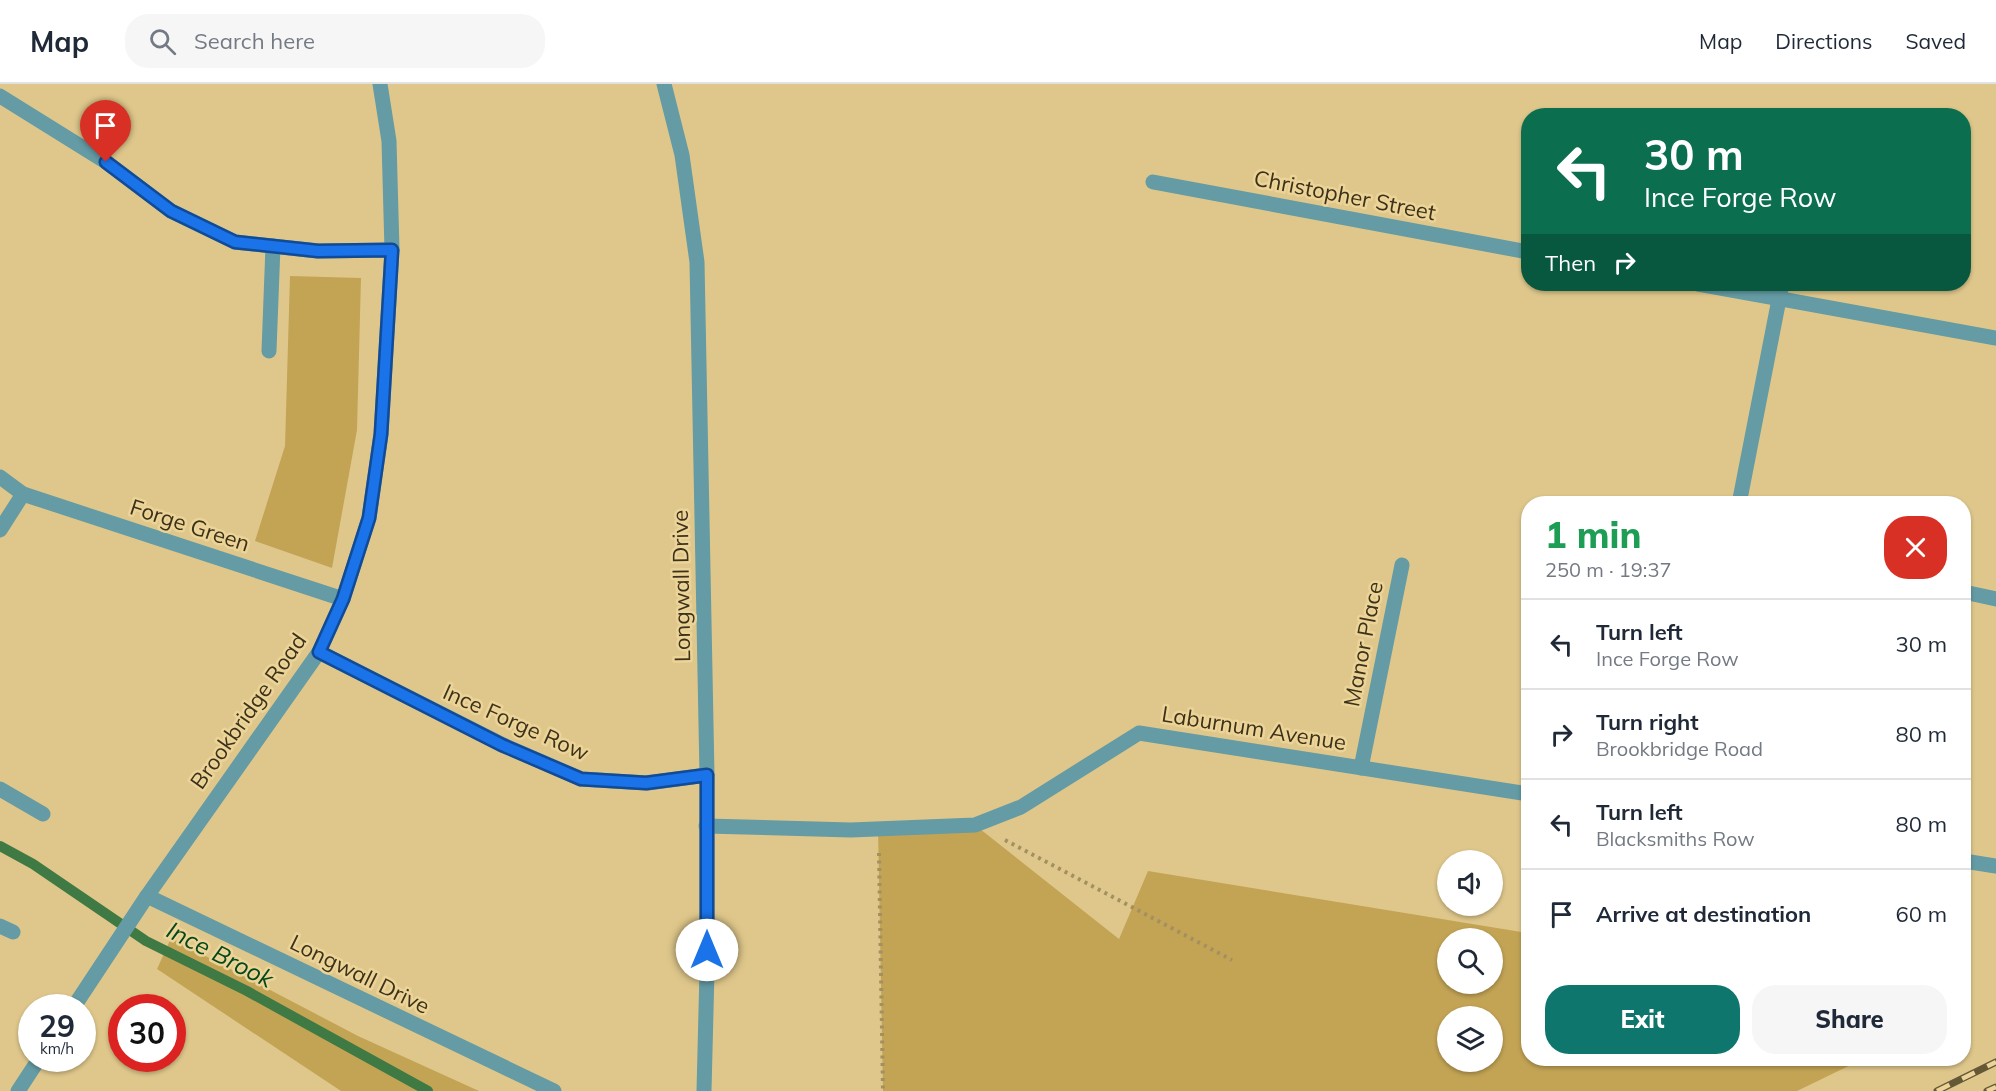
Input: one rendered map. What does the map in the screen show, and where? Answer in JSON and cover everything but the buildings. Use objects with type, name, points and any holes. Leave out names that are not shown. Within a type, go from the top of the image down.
[{"type":"street","name":"Brookbridge Road","points":[[82,994],[147,896],[319,652],[343,599],[369,518],[381,434],[392,250],[388,141],[380,84]]},
{"type":"street","name":"Longwall Drive","points":[[664,84],[682,155],[697,262],[707,775],[707,971],[704,1091]]},
{"type":"street","points":[[0,96],[106,162],[171,211],[235,242],[318,251],[392,250]]},
{"type":"street","name":"Christopher Street","points":[[1153,182],[1521,251]]},
{"type":"street","points":[[269,351],[273,246]]},
{"type":"street","points":[[1741,496],[1781,291],[1996,338]]},
{"type":"street","name":"Forge Green","points":[[0,477],[23,494],[343,599]]},
{"type":"street","points":[[0,530],[23,494]]},
{"type":"street","name":"Manor Place","points":[[1361,768],[1402,565]]},
{"type":"street","points":[[1971,594],[1996,599]]},
{"type":"street","name":"Ince Forge Row","points":[[319,652],[502,745],[581,779],[646,783],[707,775]]},
{"type":"street","name":"Laburnum Avenue","points":[[706,826],[851,830],[975,825],[1021,807],[1138,733],[1521,793]]},
{"type":"street","points":[[0,789],[44,814]]},
{"type":"street","points":[[1971,862],[1996,866]]},
{"type":"street","name":"Longwall Drive","points":[[147,896],[554,1091]]},
{"type":"street","points":[[18,1091],[30,1072]]},
{"type":"path","points":[[975,825],[1232,960]]},
{"type":"path","points":[[878,829],[883,1091]]},
{"type":"shaded area","points":[[290,276],[361,278],[357,430],[332,568],[255,541],[285,446]]},
{"type":"shaded area","points":[[975,825],[1119,939],[1148,871],[1497,928],[1437,928],[1437,994],[1503,994],[1503,929],[1521,932],[1521,1066],[1849,1066],[1797,1091],[883,1091],[878,829]]},
{"type":"shaded area","points":[[171,938],[358,1036],[479,1091],[341,1091],[157,969]]},
{"type":"waterway","name":"Ince Brook","points":[[0,846],[33,864],[146,941],[247,991],[428,1091]]},
{"type":"railway","points":[[1937,1091],[1996,1062]]},
{"type":"railway","points":[[1987,1091],[1996,1087]]},
{"type":"route","points":[[106,162],[171,211],[235,242],[318,251],[392,250],[381,434],[369,518],[343,599],[319,652],[502,745],[581,779],[646,783],[707,775],[707,950]]}]
